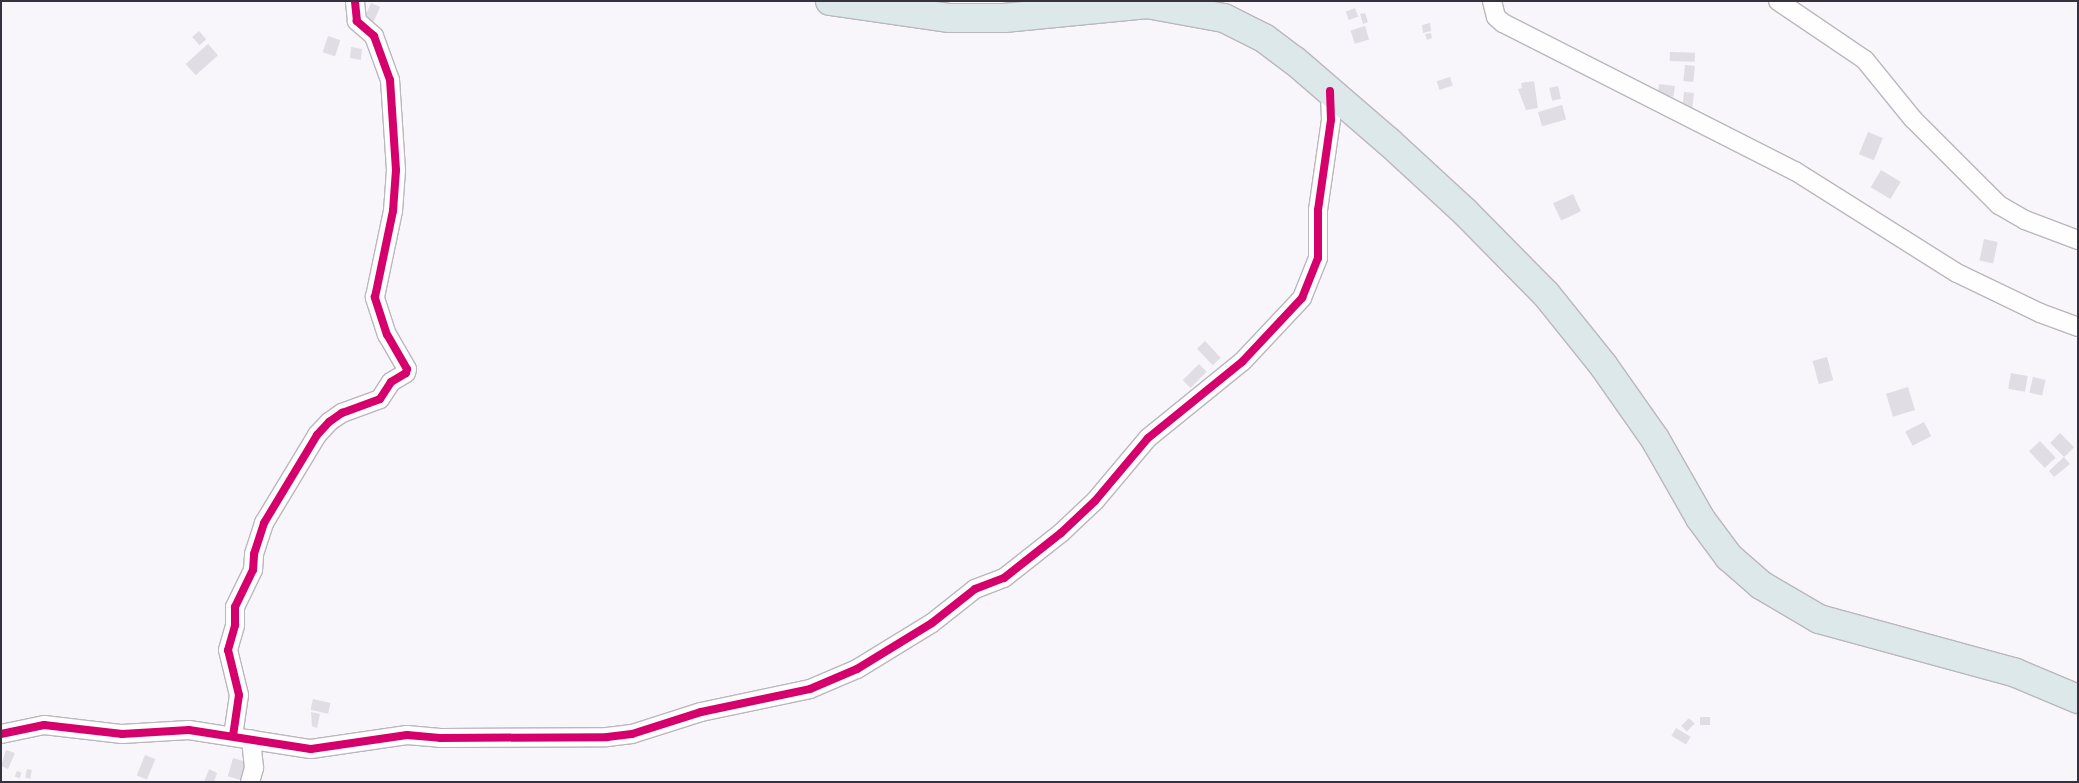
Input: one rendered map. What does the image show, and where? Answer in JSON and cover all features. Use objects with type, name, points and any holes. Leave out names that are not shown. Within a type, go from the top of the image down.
[{"type":"highway","points":[[830,1],[950,18],[1004,18],[1147,4],[1188,9],[1224,18],[1264,38],[1330,91],[1465,212],[1546,294],[1603,365],[1655,439],[1700,518],[1729,556],[1760,585],[1819,619],[2016,673],[2078,699]]},
{"type":"street","points":[[233,736],[239,695],[228,650],[235,625],[235,607],[253,570],[254,554],[264,523],[313,441],[329,422],[342,413],[380,399],[391,382],[406,373],[407,369],[387,335],[376,297],[394,203],[396,170],[390,80],[374,36],[357,21],[355,1]]},
{"type":"street","points":[[1492,1],[1496,16],[1504,23],[1795,171],[1958,273],[2040,313],[2078,327]]},
{"type":"street","points":[[1778,1],[1865,60],[1913,119],[1999,205],[2025,220],[2078,240]]},
{"type":"street","points":[[1,734],[44,725],[122,734],[189,730],[311,749],[407,736],[440,738],[632,734],[701,712],[810,689],[884,652],[932,623],[975,589],[1004,578],[1061,533],[1095,501],[1148,438],[1242,362],[1302,298],[1318,258],[1318,210],[1331,120],[1330,91]]},
{"type":"street","points":[[250,782],[254,768],[251,739]]},
{"type":"building","points":[[371,3],[380,7],[372,25],[363,21]]},
{"type":"building","points":[[1355,8],[1358,16],[1349,20],[1346,12]]},
{"type":"building","points":[[1365,13],[1368,22],[1363,24],[1360,14]]},
{"type":"building","points":[[1430,23],[1431,31],[1423,33],[1422,25]]},
{"type":"building","points":[[1365,26],[1369,39],[1355,44],[1351,30]]},
{"type":"building","points":[[199,31],[206,39],[199,45],[192,37]]},
{"type":"building","points":[[1431,33],[1432,38],[1427,40],[1425,34]]},
{"type":"building","points":[[328,36],[340,40],[335,56],[323,52]]},
{"type":"building","points":[[208,44],[218,55],[196,75],[186,64]]},
{"type":"building","points":[[351,47],[362,49],[361,60],[350,58]]},
{"type":"building","points":[[1670,52],[1695,53],[1695,62],[1670,61]]},
{"type":"building","points":[[1685,65],[1695,66],[1693,82],[1683,81]]},
{"type":"building","points":[[1450,77],[1453,86],[1439,90],[1437,81]]},
{"type":"building","points":[[1534,81],[1538,108],[1526,110],[1518,89],[1522,88],[1521,83]]},
{"type":"building","points":[[1659,84],[1675,86],[1674,97],[1658,95]]},
{"type":"building","points":[[1558,86],[1561,99],[1552,101],[1549,88]]},
{"type":"building","points":[[1684,92],[1694,93],[1692,114],[1682,113]]},
{"type":"building","points":[[1562,105],[1566,119],[1542,126],[1538,112]]},
{"type":"building","points":[[1868,132],[1883,138],[1874,160],[1859,154]]},
{"type":"building","points":[[1881,170],[1901,182],[1890,199],[1871,187]]},
{"type":"building","points":[[1573,194],[1581,211],[1561,221],[1553,203]]},
{"type":"building","points":[[1984,239],[1998,242],[1993,263],[1979,261]]},
{"type":"building","points":[[1205,341],[1221,358],[1213,365],[1197,349]]},
{"type":"building","points":[[1827,357],[1833,380],[1819,384],[1813,361]]},
{"type":"building","points":[[1199,364],[1207,372],[1191,388],[1183,380]]},
{"type":"building","points":[[2011,373],[2028,376],[2025,392],[2008,389]]},
{"type":"building","points":[[2033,377],[2046,380],[2042,396],[2029,393]]},
{"type":"building","points":[[1908,387],[1915,410],[1893,417],[1886,394]]},
{"type":"building","points":[[1924,422],[1931,436],[1913,446],[1905,432]]},
{"type":"building","points":[[2060,433],[2074,447],[2064,457],[2050,443]]},
{"type":"building","points":[[2040,441],[2056,458],[2045,468],[2029,451]]},
{"type":"building","points":[[2064,457],[2070,464],[2054,477],[2049,471]]},
{"type":"building","points":[[313,699],[331,703],[328,714],[311,710]]},
{"type":"building","points":[[311,712],[320,714],[317,728],[312,726]]},
{"type":"building","points":[[1700,717],[1710,717],[1710,725],[1700,725]]},
{"type":"building","points":[[1689,718],[1695,724],[1687,731],[1681,726]]},
{"type":"building","points":[[1676,728],[1691,737],[1686,744],[1671,736]]},
{"type":"building","points":[[6,750],[15,753],[8,769],[1,766]]},
{"type":"building","points":[[145,755],[155,759],[147,780],[137,775]]},
{"type":"building","points":[[233,758],[247,762],[242,780],[228,776]]},
{"type":"building","points":[[27,769],[32,770],[30,779],[25,778]]},
{"type":"building","points":[[209,769],[217,773],[214,782],[204,782]]},
{"type":"building","points":[[17,771],[22,773],[19,778],[15,777]]},
{"type":"cycle path","points":[[233,736],[239,695],[228,650],[235,625],[235,607],[253,570],[254,554],[264,523],[317,435],[329,422],[342,413],[380,399],[391,382],[406,373],[407,369],[387,335],[375,297],[393,211],[396,170],[390,80],[374,36],[357,21],[355,1]]},
{"type":"cycle path","points":[[1,734],[44,725],[122,734],[189,730],[311,749],[407,735],[440,738],[607,737],[632,734],[701,712],[810,689],[857,669],[932,623],[975,589],[1004,578],[1061,533],[1095,501],[1148,438],[1242,362],[1302,298],[1318,258],[1318,210],[1331,120],[1330,91]]}]
